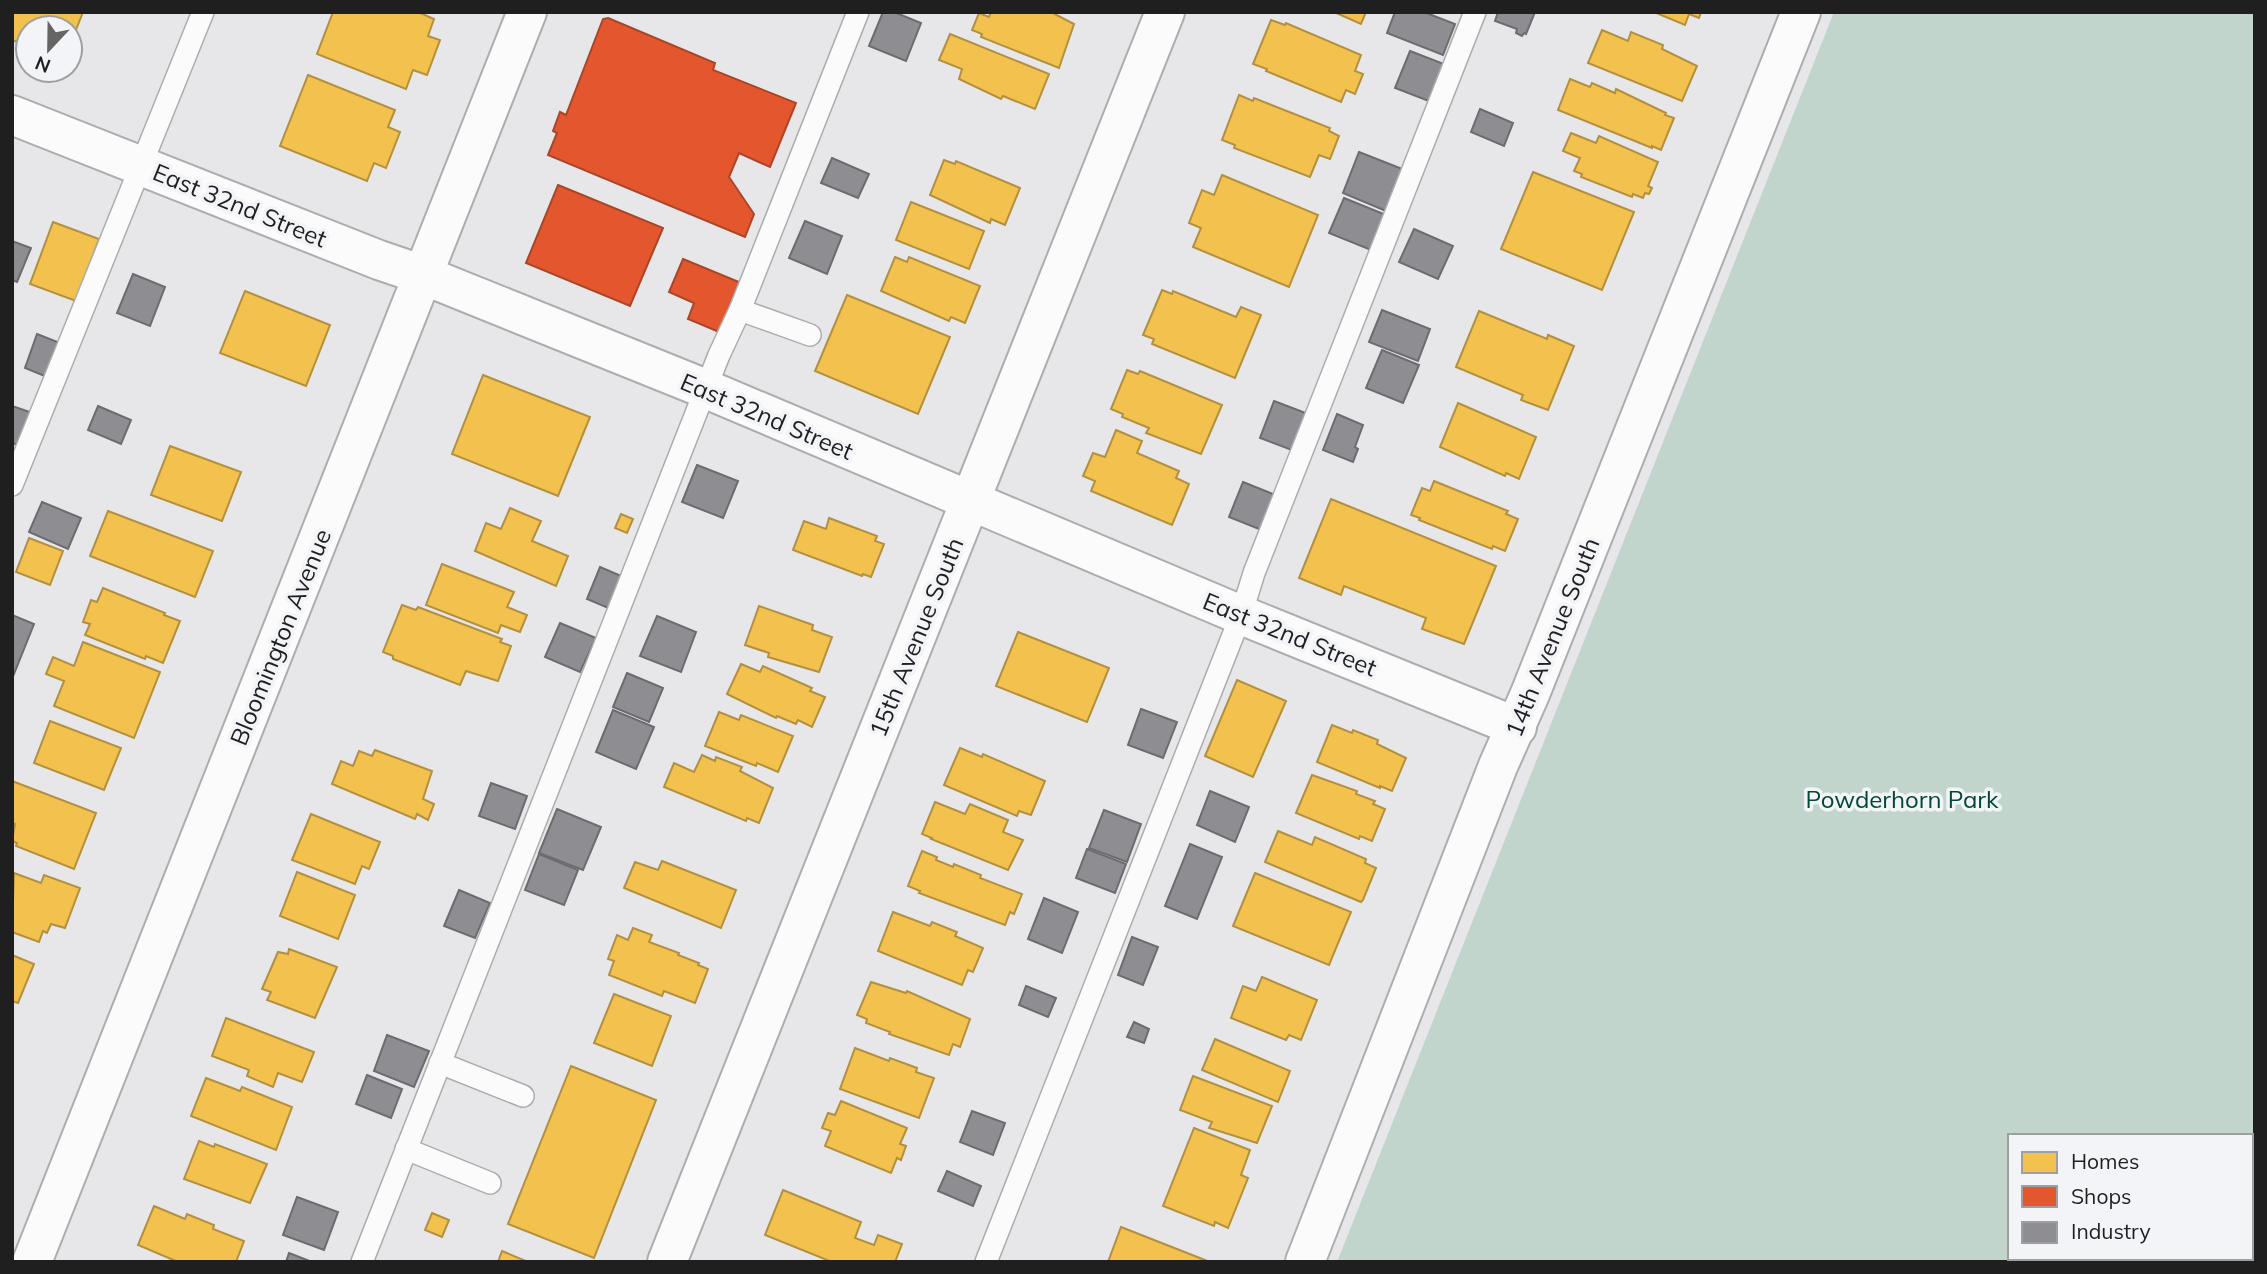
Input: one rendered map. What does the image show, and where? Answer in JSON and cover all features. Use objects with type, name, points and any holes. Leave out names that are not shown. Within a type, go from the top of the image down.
[{"type":"street","name":"Bloomington Avenue","points":[[32,1262],[527,12]]},
{"type":"street","name":"15th Avenue South","points":[[667,1262],[1165,12]]},
{"type":"street","name":"14th Avenue South","points":[[1305,1262],[1498,766],[1517,727],[1801,12]]},
{"type":"street","name":"East 32nd Street","points":[[12,115],[423,275],[706,389],[1241,615],[1517,727]]},
{"type":"lane","points":[[12,485],[203,12]]},
{"type":"lane","points":[[362,1262],[719,355],[740,310],[858,12]]},
{"type":"lane","points":[[986,1262],[1475,12]]},
{"type":"lane","points":[[740,310],[810,335]]},
{"type":"lane","points":[[440,1063],[523,1096]]},
{"type":"lane","points":[[406,1149],[490,1183]]},
{"type":"green space","name":"Powderhorn Park","points":[[1834,12],[2255,12],[2255,1262],[1337,1262]]},
{"type":"building: Homes","points":[[12,12],[83,12],[14,14],[14,41]]},
{"type":"building: Homes","points":[[333,12],[418,12],[434,19],[428,36],[440,40],[427,75],[413,70],[406,89],[317,54]]},
{"type":"building: Homes","points":[[991,12],[1051,12],[1074,24],[1059,68],[981,37],[982,34],[972,30],[979,13],[989,17]]},
{"type":"building: Homes","points":[[1334,12],[1366,12],[1361,24]]},
{"type":"building: Homes","points":[[1654,12],[1701,12],[1699,18],[1689,14],[1685,25]]},
{"type":"building: Homes","points":[[1271,20],[1285,25],[1286,23],[1361,55],[1355,71],[1363,74],[1355,94],[1346,90],[1341,102],[1253,64]]},
{"type":"building: Homes","points":[[1602,30],[1628,41],[1631,32],[1663,45],[1662,49],[1697,66],[1682,101],[1588,63]]},
{"type":"building: Homes","points":[[950,34],[1049,74],[1035,109],[1003,96],[1001,99],[959,79],[962,69],[939,60]]},
{"type":"building: Homes","points":[[308,75],[395,110],[388,127],[400,132],[386,168],[374,163],[367,181],[280,146]]},
{"type":"building: Homes","points":[[1570,79],[1590,87],[1592,83],[1615,93],[1616,89],[1674,118],[1661,150],[1558,110]]},
{"type":"building: Homes","points":[[1239,95],[1253,101],[1254,98],[1330,128],[1329,131],[1339,136],[1330,159],[1319,155],[1310,177],[1234,148],[1235,145],[1222,140]]},
{"type":"building: Homes","points":[[1571,133],[1596,143],[1599,136],[1658,162],[1648,186],[1652,188],[1649,194],[1645,193],[1643,198],[1633,194],[1632,197],[1581,177],[1582,174],[1574,171],[1580,158],[1563,151]]},
{"type":"building: Homes","points":[[944,160],[955,164],[956,161],[1020,188],[1005,225],[991,219],[990,223],[930,195]]},
{"type":"building: Homes","points":[[1533,172],[1634,212],[1602,290],[1501,249]]},
{"type":"building: Homes","points":[[1222,175],[1318,215],[1289,287],[1193,247],[1201,228],[1189,223],[1202,190],[1214,195]]},
{"type":"building: Homes","points":[[911,202],[984,231],[969,269],[896,240]]},
{"type":"building: Homes","points":[[53,222],[99,239],[76,301],[30,284]]},
{"type":"building: Homes","points":[[895,257],[907,262],[909,257],[980,286],[965,323],[951,317],[949,321],[881,291]]},
{"type":"building: Homes","points":[[1162,290],[1172,294],[1173,291],[1236,317],[1241,307],[1261,315],[1235,378],[1152,344],[1154,339],[1143,335]]},
{"type":"building: Homes","points":[[245,291],[330,325],[306,386],[220,353]]},
{"type":"building: Homes","points":[[847,295],[950,337],[918,414],[815,371]]},
{"type":"building: Homes","points":[[1479,311],[1547,339],[1548,335],[1574,346],[1548,410],[1521,400],[1523,395],[1456,367]]},
{"type":"building: Homes","points":[[1127,370],[1138,374],[1140,371],[1222,405],[1201,454],[1146,433],[1149,428],[1122,417],[1123,414],[1111,409]]},
{"type":"building: Homes","points":[[483,375],[590,417],[558,496],[452,454]]},
{"type":"building: Homes","points":[[1458,403],[1536,437],[1519,479],[1506,473],[1505,476],[1440,447]]},
{"type":"building: Homes","points":[[1116,430],[1142,441],[1137,453],[1179,471],[1176,478],[1189,484],[1172,525],[1091,491],[1095,481],[1083,476],[1093,453],[1105,457]]},
{"type":"building: Homes","points":[[170,446],[241,472],[222,521],[151,495]]},
{"type":"building: Homes","points":[[1434,481],[1508,511],[1506,514],[1518,519],[1505,551],[1493,546],[1492,549],[1411,515],[1422,488],[1430,491]]},
{"type":"building: Homes","points":[[1331,499],[1496,566],[1464,644],[1422,629],[1426,618],[1344,586],[1341,595],[1299,578]]},
{"type":"building: Homes","points":[[510,508],[541,521],[532,541],[568,556],[556,586],[475,551],[486,523],[501,529]]},
{"type":"building: Homes","points":[[108,511],[213,551],[195,597],[90,556]]},
{"type":"building: Homes","points":[[621,514],[633,519],[627,533],[615,528]]},
{"type":"building: Homes","points":[[829,518],[877,536],[875,541],[884,544],[871,577],[793,550],[804,521],[826,529]]},
{"type":"building: Homes","points":[[29,538],[63,551],[50,585],[16,572]]},
{"type":"building: Homes","points":[[442,564],[514,592],[507,607],[527,615],[520,632],[501,625],[498,633],[426,605]]},
{"type":"building: Homes","points":[[103,588],[180,621],[163,663],[146,656],[145,659],[85,635],[90,624],[83,622],[91,600],[97,602]]},
{"type":"building: Homes","points":[[402,605],[416,610],[418,607],[502,639],[500,642],[511,646],[498,681],[466,671],[460,685],[393,659],[393,656],[383,652]]},
{"type":"building: Homes","points":[[759,606],[813,625],[812,630],[832,637],[819,672],[768,657],[769,653],[745,645]]},
{"type":"building: Homes","points":[[1018,632],[1109,668],[1087,722],[996,686]]},
{"type":"building: Homes","points":[[83,642],[160,672],[134,738],[54,706],[64,681],[46,674],[53,657],[74,666]]},
{"type":"building: Homes","points":[[741,664],[760,672],[763,666],[812,688],[810,691],[825,697],[812,727],[798,720],[796,724],[777,716],[776,718],[727,694]]},
{"type":"building: Homes","points":[[1237,680],[1286,701],[1253,777],[1205,756]]},
{"type":"building: Homes","points":[[719,712],[739,720],[741,715],[793,736],[778,772],[705,746]]},
{"type":"building: Homes","points":[[50,721],[121,748],[104,790],[34,763]]},
{"type":"building: Homes","points":[[1332,725],[1378,740],[1377,744],[1406,758],[1392,791],[1317,762]]},
{"type":"building: Homes","points":[[960,748],[982,757],[983,754],[1045,781],[1031,815],[1019,811],[1017,816],[944,785]]},
{"type":"building: Homes","points":[[375,750],[432,771],[423,799],[434,804],[428,820],[417,814],[415,819],[332,784],[341,761],[353,766],[359,751],[372,756]]},
{"type":"building: Homes","points":[[702,755],[715,761],[716,757],[742,767],[740,771],[773,788],[759,823],[747,818],[746,821],[664,787],[674,763],[694,772]]},
{"type":"building: Homes","points":[[1312,775],[1357,791],[1356,794],[1375,801],[1373,804],[1385,809],[1372,841],[1360,836],[1359,839],[1296,813]]},
{"type":"building: Homes","points":[[12,781],[96,813],[74,869],[16,846],[17,843],[12,841],[15,824],[12,822]]},
{"type":"building: Homes","points":[[935,802],[965,814],[970,804],[1008,820],[1003,832],[1023,840],[1008,870],[922,834]]},
{"type":"building: Homes","points":[[311,814],[380,842],[369,869],[362,866],[355,884],[292,860]]},
{"type":"building: Homes","points":[[1278,831],[1312,845],[1315,837],[1366,859],[1365,863],[1376,868],[1363,900],[1361,902],[1265,862]]},
{"type":"building: Homes","points":[[922,851],[937,857],[936,860],[953,867],[954,864],[981,875],[980,878],[1022,894],[1014,914],[1010,912],[1005,925],[919,893],[920,891],[908,886]]},
{"type":"building: Homes","points":[[662,861],[736,890],[721,928],[624,888],[635,862],[658,870]]},
{"type":"building: Homes","points":[[297,872],[355,895],[338,939],[280,916]]},
{"type":"building: Homes","points":[[14,873],[41,883],[44,875],[80,888],[65,928],[51,924],[47,933],[43,931],[39,942],[12,932]]},
{"type":"building: Homes","points":[[1255,873],[1351,912],[1329,965],[1233,926]]},
{"type":"building: Homes","points":[[893,912],[930,926],[932,922],[957,932],[955,936],[983,948],[973,972],[968,970],[962,985],[878,951]]},
{"type":"building: Homes","points":[[633,928],[652,935],[649,942],[679,953],[678,955],[708,969],[695,1003],[664,991],[662,996],[609,975],[614,961],[608,959],[617,935],[628,940]]},
{"type":"building: Homes","points":[[289,949],[337,967],[315,1018],[267,1000],[271,992],[262,989],[278,952],[288,954]]},
{"type":"building: Homes","points":[[12,955],[34,964],[18,1003],[12,1001]]},
{"type":"building: Homes","points":[[1262,977],[1317,1000],[1301,1040],[1289,1035],[1286,1040],[1231,1018],[1243,986],[1256,991]]},
{"type":"building: Homes","points":[[871,982],[906,993],[907,991],[970,1019],[960,1047],[953,1044],[949,1055],[866,1023],[867,1019],[857,1015]]},
{"type":"building: Homes","points":[[614,994],[671,1016],[652,1066],[594,1043]]},
{"type":"building: Homes","points":[[226,1018],[314,1052],[302,1082],[278,1073],[273,1087],[247,1076],[249,1070],[212,1056]]},
{"type":"building: Homes","points":[[1215,1039],[1290,1071],[1278,1102],[1202,1070]]},
{"type":"building: Homes","points":[[855,1048],[917,1068],[916,1072],[934,1078],[919,1118],[840,1089]]},
{"type":"building: Homes","points":[[571,1066],[656,1100],[594,1258],[508,1224]]},
{"type":"building: Homes","points":[[1193,1076],[1272,1106],[1257,1143],[1209,1128],[1212,1122],[1180,1110]]},
{"type":"building: Homes","points":[[206,1078],[240,1091],[242,1087],[292,1107],[276,1150],[191,1116]]},
{"type":"building: Homes","points":[[841,1101],[907,1128],[900,1144],[906,1146],[901,1160],[897,1158],[891,1173],[825,1146],[831,1131],[822,1128],[828,1113],[835,1115]]},
{"type":"building: Homes","points":[[1194,1128],[1250,1150],[1241,1175],[1248,1178],[1228,1228],[1215,1222],[1214,1226],[1163,1206]]},
{"type":"building: Homes","points":[[199,1141],[214,1147],[215,1144],[267,1164],[250,1203],[184,1179]]},
{"type":"building: Homes","points":[[783,1190],[861,1222],[855,1238],[874,1245],[878,1235],[902,1244],[895,1262],[832,1262],[765,1235]]},
{"type":"building: Homes","points":[[154,1206],[185,1219],[187,1214],[214,1225],[213,1229],[244,1241],[236,1262],[178,1262],[138,1245]]},
{"type":"building: Homes","points":[[432,1213],[449,1220],[442,1237],[425,1230]]},
{"type":"building: Homes","points":[[1121,1227],[1210,1262],[1108,1262]]},
{"type":"building: Homes","points":[[502,1251],[528,1262],[498,1262]]},
{"type":"building: Shops","points":[[608,18],[715,63],[713,70],[796,103],[770,167],[739,153],[729,177],[754,214],[745,237],[548,155],[557,133],[553,131],[560,112],[566,115],[603,19]]},
{"type":"building: Shops","points":[[558,185],[663,228],[630,306],[526,263]]},
{"type":"building: Shops","points":[[683,259],[739,282],[719,332],[688,319],[694,303],[669,292]]},
{"type":"building: Industry","points":[[883,12],[894,12],[921,23],[906,61],[869,46]]},
{"type":"building: Industry","points":[[1395,12],[1424,12],[1455,24],[1443,55],[1387,33]]},
{"type":"building: Industry","points":[[1498,12],[1535,12],[1526,34],[1522,36],[1516,33],[1517,29],[1495,21]]},
{"type":"building: Industry","points":[[1410,51],[1449,66],[1434,103],[1395,88]]},
{"type":"building: Industry","points":[[1480,109],[1513,123],[1504,146],[1471,132]]},
{"type":"building: Industry","points":[[1359,152],[1410,172],[1393,214],[1343,193]]},
{"type":"building: Industry","points":[[832,158],[869,174],[858,198],[821,183]]},
{"type":"building: Industry","points":[[1344,198],[1391,217],[1376,252],[1329,233]]},
{"type":"building: Industry","points":[[805,221],[842,236],[827,274],[789,258]]},
{"type":"building: Industry","points":[[1414,229],[1453,246],[1438,279],[1399,262]]},
{"type":"building: Industry","points":[[12,241],[31,248],[17,282],[12,280]]},
{"type":"building: Industry","points":[[133,274],[165,287],[150,326],[117,313]]},
{"type":"building: Industry","points":[[1382,310],[1430,329],[1418,361],[1369,342]]},
{"type":"building: Industry","points":[[37,334],[60,343],[47,377],[25,368]]},
{"type":"building: Industry","points":[[1382,350],[1419,365],[1403,403],[1366,388]]},
{"type":"building: Industry","points":[[1274,401],[1311,415],[1297,452],[1260,438]]},
{"type":"building: Industry","points":[[12,406],[30,412],[17,445],[12,443]]},
{"type":"building: Industry","points":[[98,406],[131,420],[121,444],[88,430]]},
{"type":"building: Industry","points":[[1337,414],[1363,425],[1353,462],[1323,450]]},
{"type":"building: Industry","points":[[697,465],[738,481],[723,518],[682,502]]},
{"type":"building: Industry","points":[[1243,482],[1278,496],[1264,531],[1229,517]]},
{"type":"building: Industry","points":[[42,502],[81,518],[68,549],[29,532]]},
{"type":"building: Industry","points":[[600,567],[626,578],[613,610],[587,599]]},
{"type":"building: Industry","points":[[12,615],[34,624],[12,679]]},
{"type":"building: Industry","points":[[657,616],[696,632],[681,672],[640,656]]},
{"type":"building: Industry","points":[[560,623],[596,638],[580,672],[545,657]]},
{"type":"building: Industry","points":[[627,673],[663,688],[649,722],[613,707]]},
{"type":"building: Industry","points":[[1141,709],[1177,722],[1163,758],[1128,745]]},
{"type":"building: Industry","points":[[613,710],[654,727],[636,769],[596,752]]},
{"type":"building: Industry","points":[[491,783],[527,796],[515,829],[479,816]]},
{"type":"building: Industry","points":[[1210,791],[1249,807],[1235,842],[1197,825]]},
{"type":"building: Industry","points":[[557,809],[601,827],[583,870],[539,853]]},
{"type":"building: Industry","points":[[1104,810],[1141,824],[1127,862],[1089,848]]},
{"type":"building: Industry","points":[[1190,844],[1222,857],[1197,919],[1165,906]]},
{"type":"building: Industry","points":[[1087,849],[1126,864],[1115,893],[1076,878]]},
{"type":"building: Industry","points":[[539,854],[578,870],[564,905],[525,890]]},
{"type":"building: Industry","points":[[459,890],[490,903],[475,938],[444,926]]},
{"type":"building: Industry","points":[[1044,898],[1078,912],[1062,953],[1028,939]]},
{"type":"building: Industry","points":[[1132,937],[1158,947],[1143,985],[1118,975]]},
{"type":"building: Industry","points":[[1026,986],[1056,998],[1048,1017],[1019,1005]]},
{"type":"building: Industry","points":[[1134,1022],[1149,1029],[1144,1043],[1127,1037]]},
{"type":"building: Industry","points":[[387,1035],[429,1051],[414,1087],[374,1071]]},
{"type":"building: Industry","points":[[367,1075],[402,1089],[391,1118],[356,1104]]},
{"type":"building: Industry","points":[[972,1111],[1005,1123],[993,1155],[960,1142]]},
{"type":"building: Industry","points":[[947,1171],[981,1186],[973,1206],[938,1191]]},
{"type":"building: Industry","points":[[297,1197],[338,1212],[324,1250],[283,1235]]},
{"type":"building: Industry","points":[[289,1253],[312,1262],[286,1262]]}]
